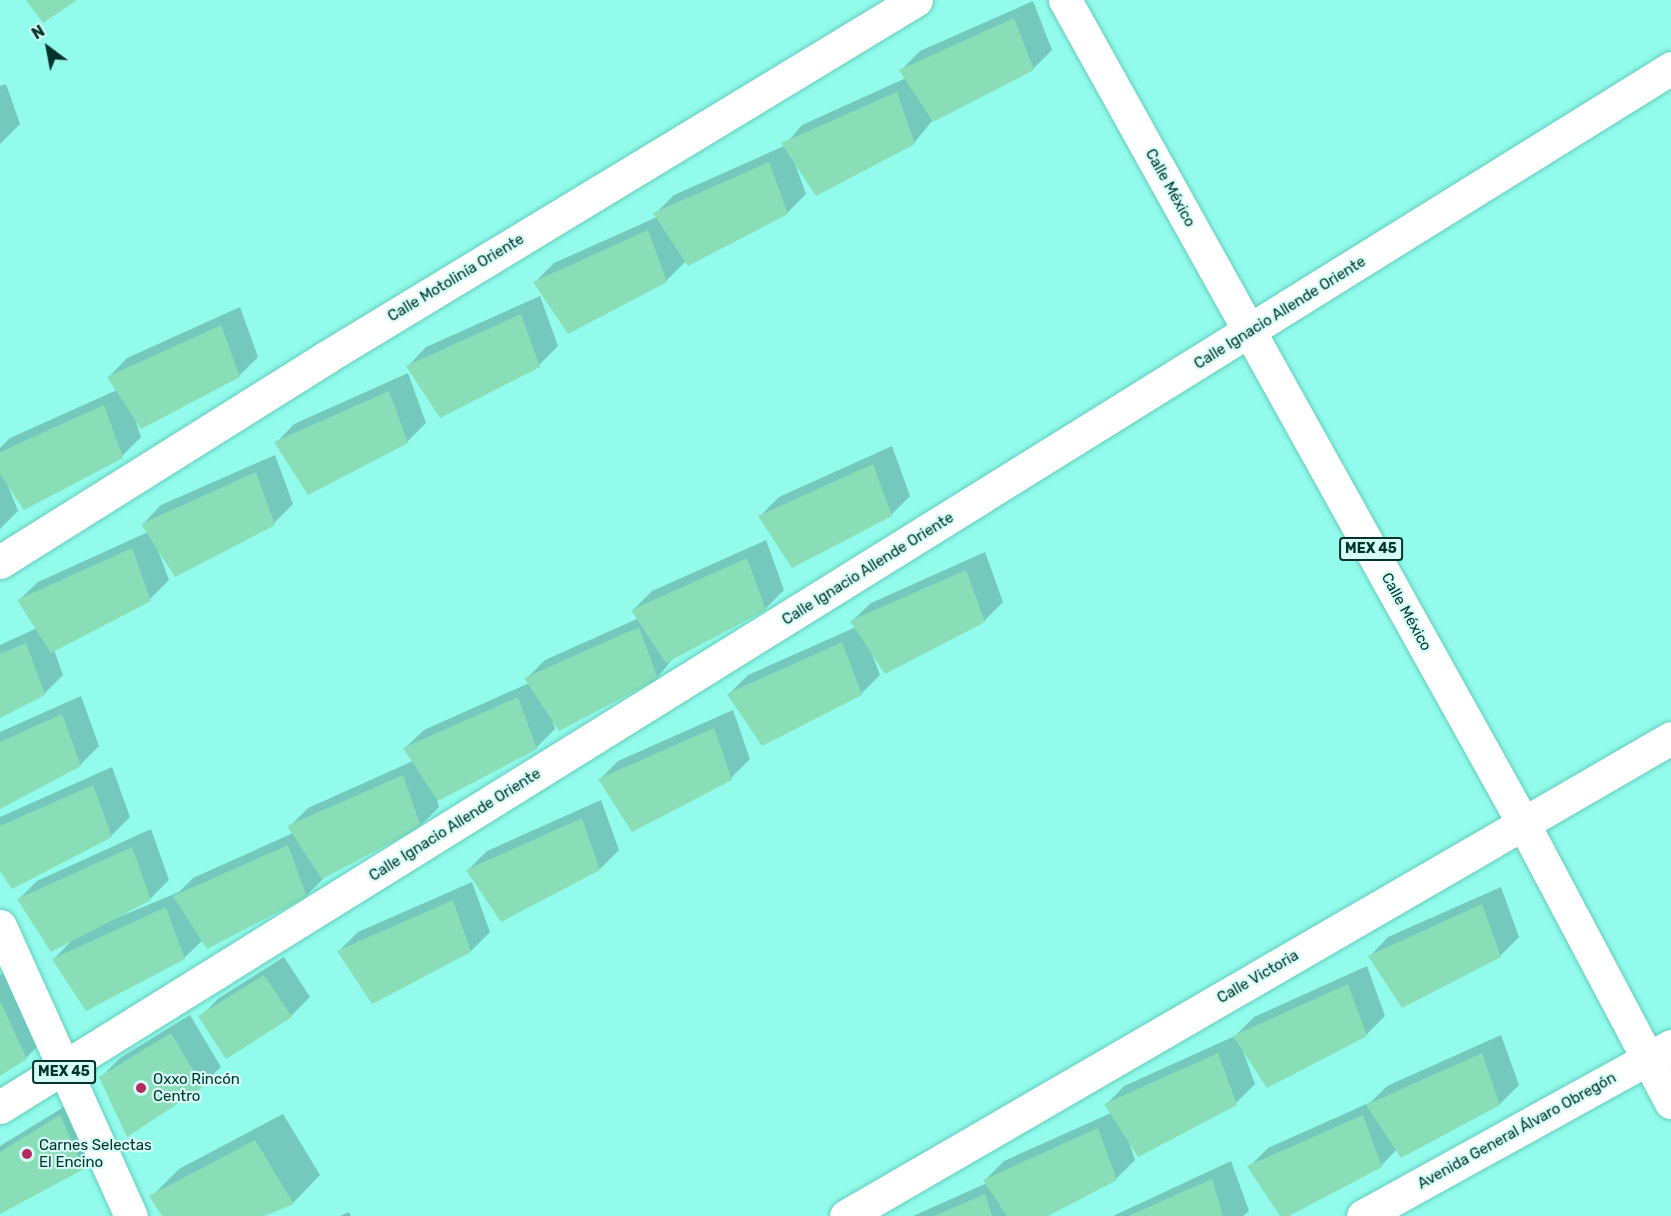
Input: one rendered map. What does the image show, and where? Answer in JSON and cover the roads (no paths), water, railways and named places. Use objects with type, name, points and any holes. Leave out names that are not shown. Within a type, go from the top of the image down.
[{"type":"street","name":"Calle Motolinía Oriente","points":[[0,562],[335,352],[916,0]]},
{"type":"street","name":"Calle México","points":[[1065,0],[1523,823],[1659,1052],[1671,1102]]},
{"type":"street","name":"Calle Ignacio Allende Oriente","points":[[0,1107],[1250,332],[1671,68]]},
{"type":"street","name":"Calle Victoria","points":[[846,1216],[1671,738]]},
{"type":"street","name":"MEX 45","points":[[0,926],[131,1216]]},
{"type":"street","name":"Avenida General Álvaro Obregón","points":[[1363,1216],[1659,1052]]},
{"type":"place","name":"Oxxo Rincón Centro","points":[[141,1088]]},
{"type":"place","name":"Carnes Selectas El Encino","points":[[27,1154]]}]
